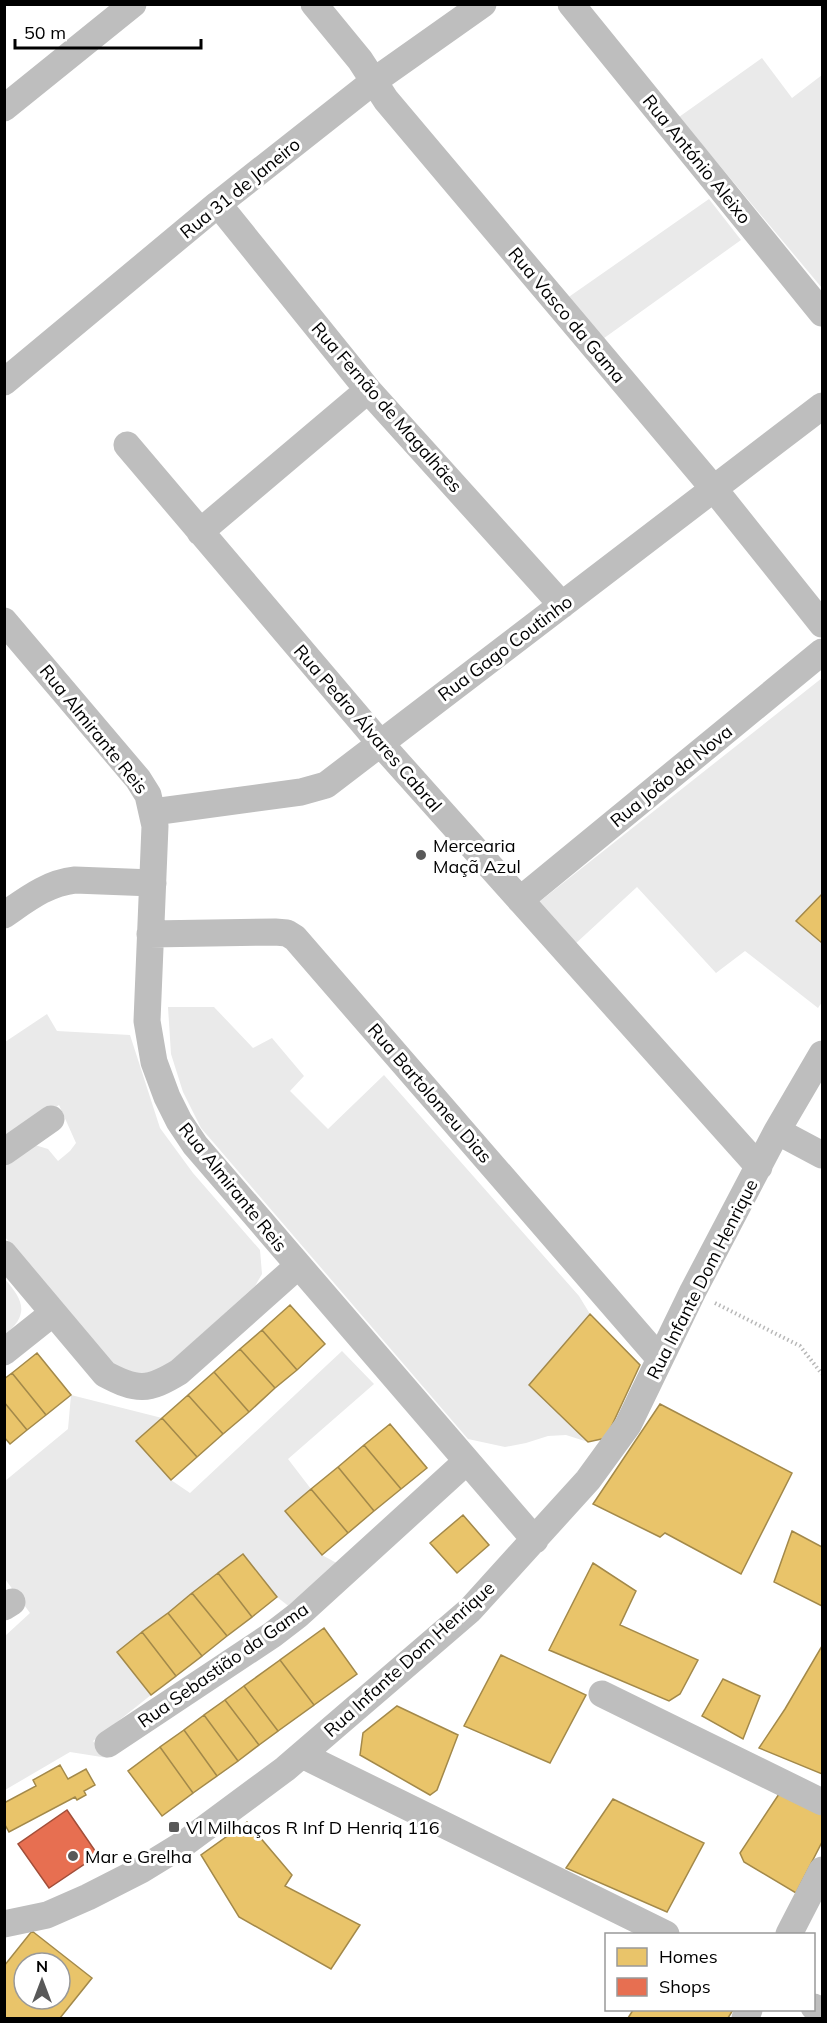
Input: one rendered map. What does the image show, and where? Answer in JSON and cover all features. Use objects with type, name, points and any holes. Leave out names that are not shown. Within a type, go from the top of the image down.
[{"type":"street","points":[[4,108],[133,4]]},
{"type":"street","name":"Rua Vasco da Gama","points":[[315,4],[360,60],[386,99],[714,489],[822,624]]},
{"type":"street","name":"Rua 31 de Janeiro","points":[[4,382],[218,204],[374,81],[483,4]]},
{"type":"street","name":"Rua António Aleixo","points":[[571,4],[822,313]]},
{"type":"street","name":"Rua Fernão de Magalhães","points":[[218,204],[368,390],[562,604]]},
{"type":"street","points":[[200,531],[368,390]]},
{"type":"street","name":"Rua Gago Coutinho","points":[[153,812],[318,788],[333,780],[822,406]]},
{"type":"street","name":"Rua Pedro Álvares Cabral","points":[[127,445],[380,743],[759,1167]]},
{"type":"street","name":"Rua Almirante Reis","points":[[4,621],[138,779],[148,795],[153,812],[156,842],[147,1021],[154,1062],[178,1121],[195,1145],[298,1266],[535,1540]]},
{"type":"street","name":"Rua João da Nova","points":[[520,900],[822,652]]},
{"type":"street","points":[[6,911],[48,886],[62,881],[153,883]]},
{"type":"street","name":"Rua Bartolomeu Dias","points":[[150,934],[275,932],[287,933],[295,938],[660,1359]]},
{"type":"street","name":"Rua Infante Dom Henrique","points":[[4,1924],[47,1915],[88,1897],[141,1870],[192,1839],[302,1755],[470,1610],[588,1480],[628,1425],[693,1291],[777,1131],[822,1054]]},
{"type":"street","points":[[4,1152],[51,1119]]},
{"type":"street","points":[[777,1131],[822,1155]]},
{"type":"street","points":[[4,1254],[105,1374],[126,1385],[143,1387],[160,1384],[178,1372],[298,1266]]},
{"type":"street","points":[[4,1352],[53,1312]]},
{"type":"street","name":"Rua Sebastião da Gama","points":[[108,1744],[272,1635],[298,1615],[467,1461]]},
{"type":"street","points":[[602,1694],[822,1802]]},
{"type":"street","points":[[302,1755],[662,1933]]},
{"type":"street","points":[[790,1933],[822,1870]]},
{"type":"path","points":[[693,1291],[800,1346],[822,1374]]},
{"type":"shaded area","points":[[762,58],[792,98],[822,75],[822,288],[679,117]]},
{"type":"shaded area","points":[[709,199],[741,240],[600,341],[563,301]]},
{"type":"shaded area","points":[[822,678],[822,894],[797,921],[822,943],[822,1002],[818,1008],[745,951],[716,973],[637,887],[574,945],[539,902]]},
{"type":"shaded area","points":[[168,1007],[214,1007],[253,1048],[272,1038],[304,1076],[290,1091],[328,1129],[384,1075],[579,1296],[590,1314],[530,1385],[588,1442],[566,1435],[548,1436],[505,1447],[468,1439],[201,1128],[183,1092],[171,1054]]},
{"type":"shaded area","points":[[47,1014],[57,1031],[130,1035],[160,1128],[193,1173],[260,1250],[262,1274],[255,1286],[163,1369],[155,1372],[141,1374],[128,1372],[108,1362],[5,1237],[5,1166],[35,1145],[48,1149],[58,1161],[76,1143],[59,1105],[5,1142],[5,1042]]},
{"type":"shaded area","points":[[4,1278],[20,1301],[21,1314],[18,1321],[4,1336]]},
{"type":"shaded area","points":[[342,1351],[374,1384],[288,1459],[311,1489],[322,1555],[342,1566],[291,1608],[277,1597],[243,1554],[117,1652],[151,1695],[93,1741],[108,1758],[70,1752],[5,1790],[5,1636],[30,1613],[5,1579],[5,1481],[68,1429],[71,1395],[162,1418],[137,1441],[171,1480],[190,1493]]},
{"type":"building: Homes","points":[[822,894],[822,943],[796,921]]},
{"type":"building: Homes","points":[[290,1305],[325,1344],[297,1370],[262,1330]]},
{"type":"building: Homes","points":[[590,1314],[640,1365],[606,1438],[588,1442],[529,1385]]},
{"type":"building: Homes","points":[[262,1330],[297,1370],[275,1388],[240,1349]]},
{"type":"building: Homes","points":[[240,1349],[275,1388],[249,1412],[214,1372]]},
{"type":"building: Homes","points":[[37,1353],[71,1395],[46,1415],[12,1373]]},
{"type":"building: Homes","points":[[214,1372],[249,1412],[223,1434],[188,1395]]},
{"type":"building: Homes","points":[[12,1373],[46,1415],[27,1430],[4,1402],[4,1379]]},
{"type":"building: Homes","points":[[188,1395],[223,1434],[197,1457],[162,1418]]},
{"type":"building: Homes","points":[[4,1402],[27,1430],[10,1444],[4,1437]]},
{"type":"building: Homes","points":[[660,1404],[792,1473],[741,1574],[665,1533],[660,1537],[593,1504]]},
{"type":"building: Homes","points":[[162,1418],[197,1457],[171,1480],[136,1441]]},
{"type":"building: Homes","points":[[390,1424],[427,1468],[401,1489],[364,1445]]},
{"type":"building: Homes","points":[[364,1445],[401,1489],[374,1511],[338,1467]]},
{"type":"building: Homes","points":[[338,1467],[374,1511],[348,1533],[311,1489]]},
{"type":"building: Homes","points":[[311,1489],[348,1533],[322,1555],[285,1511]]},
{"type":"building: Homes","points":[[463,1515],[489,1545],[457,1573],[430,1543]]},
{"type":"building: Homes","points":[[792,1531],[822,1547],[822,1606],[774,1582]]},
{"type":"building: Homes","points":[[243,1554],[277,1597],[252,1617],[218,1573]]},
{"type":"building: Homes","points":[[593,1563],[636,1591],[620,1625],[698,1660],[680,1694],[669,1701],[549,1650]]},
{"type":"building: Homes","points":[[218,1573],[252,1617],[227,1636],[192,1593]]},
{"type":"building: Homes","points":[[192,1593],[227,1636],[202,1656],[168,1613]]},
{"type":"building: Homes","points":[[168,1613],[202,1656],[176,1676],[142,1632]]},
{"type":"building: Homes","points":[[324,1628],[357,1674],[314,1705],[280,1660]]},
{"type":"building: Homes","points":[[142,1632],[176,1676],[151,1695],[117,1652]]},
{"type":"building: Homes","points":[[822,1646],[822,1774],[759,1748]]},
{"type":"building: Homes","points":[[501,1655],[586,1695],[550,1763],[464,1726]]},
{"type":"building: Homes","points":[[280,1660],[314,1705],[278,1731],[244,1686]]},
{"type":"building: Homes","points":[[723,1679],[760,1696],[743,1739],[702,1716]]},
{"type":"building: Homes","points":[[244,1686],[278,1731],[259,1745],[225,1700]]},
{"type":"building: Homes","points":[[225,1700],[259,1745],[238,1761],[204,1715]]},
{"type":"building: Homes","points":[[397,1706],[458,1735],[437,1790],[430,1795],[360,1755],[363,1733]]},
{"type":"building: Homes","points":[[204,1715],[238,1761],[217,1776],[184,1730]]},
{"type":"building: Homes","points":[[184,1730],[217,1776],[193,1793],[160,1747]]},
{"type":"building: Homes","points":[[160,1747],[193,1793],[162,1816],[128,1771]]},
{"type":"building: Homes","points":[[60,1765],[68,1779],[86,1769],[95,1785],[84,1791],[86,1795],[77,1800],[75,1797],[9,1832],[4,1823],[4,1803],[36,1786],[33,1780]]},
{"type":"building: Homes","points":[[779,1794],[822,1814],[822,1842],[796,1893],[744,1862],[740,1853]]},
{"type":"building: Homes","points":[[613,1799],[704,1843],[667,1912],[566,1868]]},
{"type":"building: Homes","points":[[247,1822],[292,1875],[285,1886],[360,1925],[331,1969],[239,1917],[201,1855]]},
{"type":"building: Homes","points":[[32,1931],[58,1951],[16,1951]]},
{"type":"building: Homes","points":[[12,1956],[12,2011],[66,2011],[60,2018],[4,2018],[4,1966]]},
{"type":"building: Homes","points":[[72,1962],[92,1978],[72,2003]]},
{"type":"building: Homes","points":[[632,2011],[732,2011],[728,2018],[628,2018]]},
{"type":"building: Shops","points":[[67,1810],[98,1855],[49,1888],[18,1844]]},
{"type":"place","name":"Mercearia Maçã Azul","points":[[421,855]]},
{"type":"place","name":"Vl Milhaços R Inf D Henriq 116","points":[[174,1827]]},
{"type":"place","name":"Mar e Grelha","points":[[73,1856]]}]
